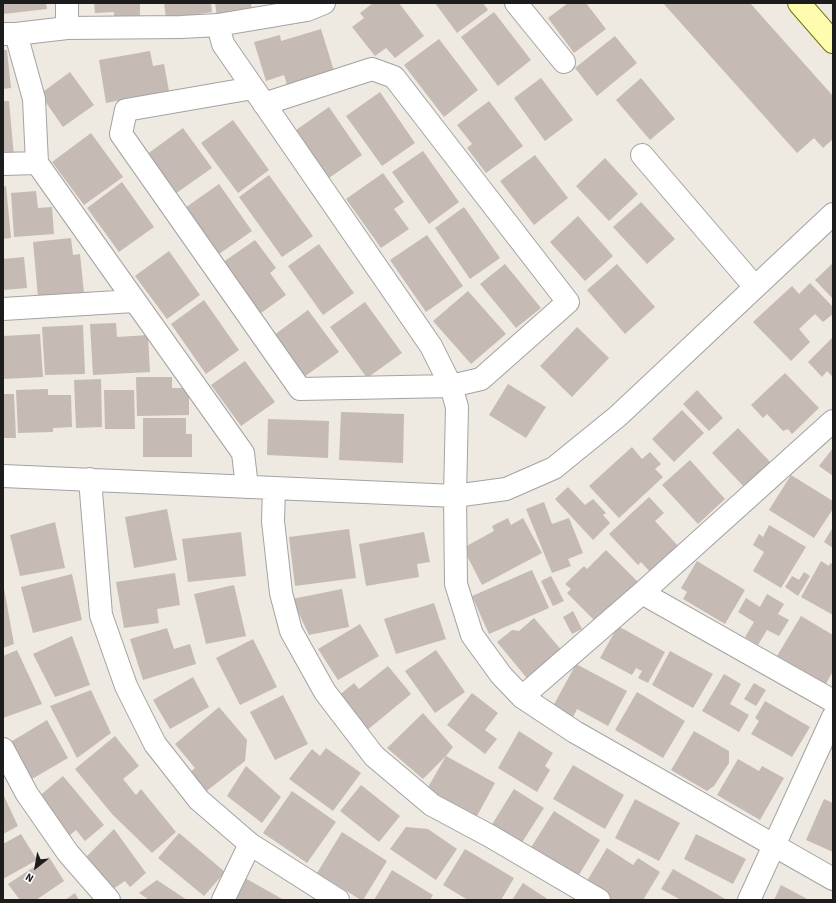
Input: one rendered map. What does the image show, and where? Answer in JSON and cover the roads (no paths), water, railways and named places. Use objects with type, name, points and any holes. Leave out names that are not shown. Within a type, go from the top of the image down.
[{"type":"street","points":[[67,3],[67,28]]},
{"type":"street","points":[[248,487],[243,453],[37,163],[34,99],[9,34],[67,28],[182,27],[218,25],[307,10],[324,3]]},
{"type":"street","points":[[516,3],[564,62]]},
{"type":"street","points":[[799,3],[833,42]]},
{"type":"street","points":[[218,25],[223,44],[431,346],[451,386],[457,407],[455,496],[456,584],[472,635],[501,675],[522,697],[574,732],[833,879]]},
{"type":"street","points":[[372,69],[394,77],[568,302],[481,379],[451,386],[300,389],[121,134],[126,110],[259,96],[372,69]]},
{"type":"street","points":[[642,155],[755,287]]},
{"type":"street","points":[[3,164],[37,163]]},
{"type":"street","points":[[3,476],[455,496],[506,489],[554,468],[618,416],[833,214]]},
{"type":"street","points":[[3,309],[134,301]]},
{"type":"street","points":[[522,697],[642,593],[833,421]]},
{"type":"street","points":[[90,479],[101,615],[126,686],[155,744],[199,800],[250,844],[338,900]]},
{"type":"street","points":[[274,488],[273,521],[281,593],[291,631],[325,692],[374,756],[432,805],[496,840],[599,900]]},
{"type":"street","points":[[642,593],[833,701]]},
{"type":"street","points":[[749,900],[833,717]]},
{"type":"street","points":[[3,749],[27,794],[64,847],[109,900]]},
{"type":"street","points":[[223,900],[250,844]]}]
